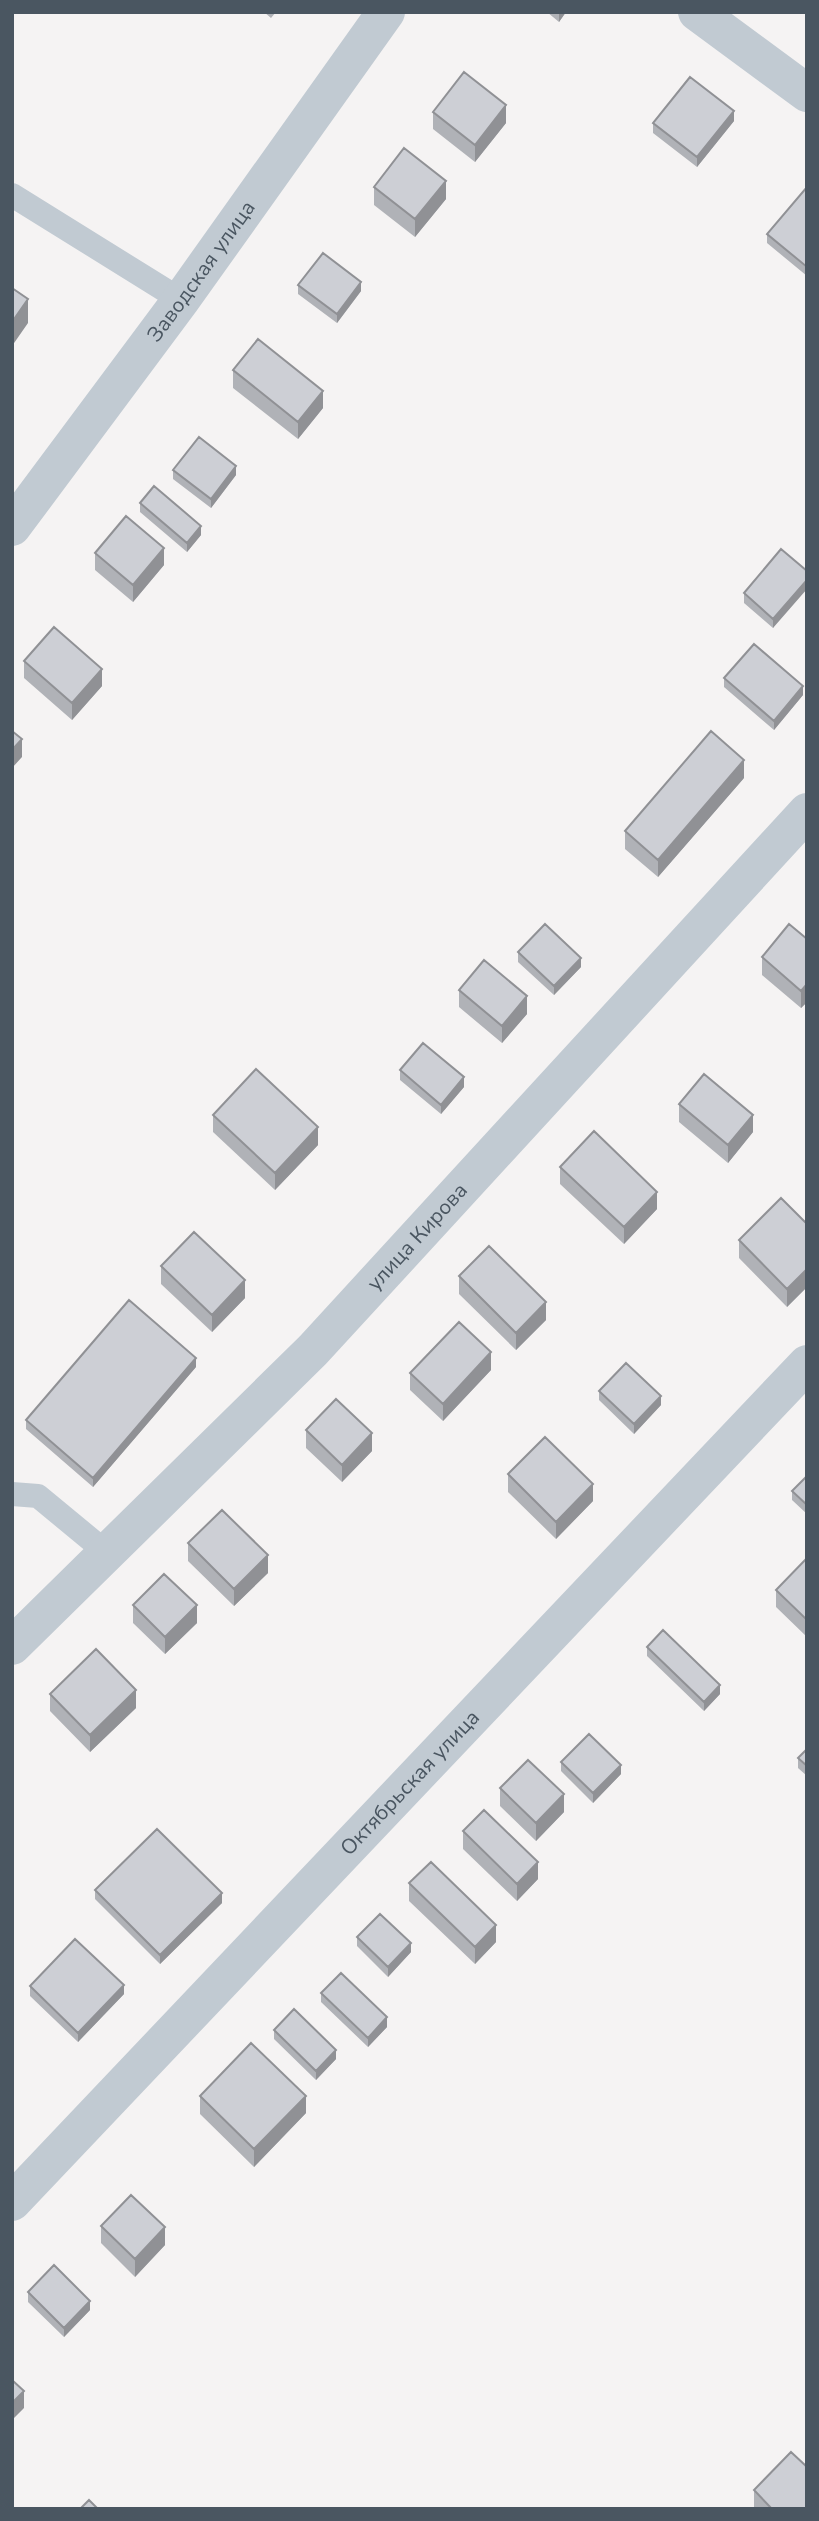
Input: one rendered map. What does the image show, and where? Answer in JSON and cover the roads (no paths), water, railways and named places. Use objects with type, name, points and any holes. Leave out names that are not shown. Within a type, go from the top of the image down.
[{"type":"street","name":"Заводская улица","points":[[12,527],[181,300],[386,12]]},
{"type":"street","points":[[697,12],[807,93]]},
{"type":"street","name":"улица Кирова","points":[[12,1646],[313,1350],[807,812]]},
{"type":"street","name":"Октябрьская улица","points":[[12,2202],[807,1364]]},
{"type":"lane","points":[[12,195],[181,300]]},
{"type":"lane","points":[[12,1494],[38,1496],[107,1553]]}]
